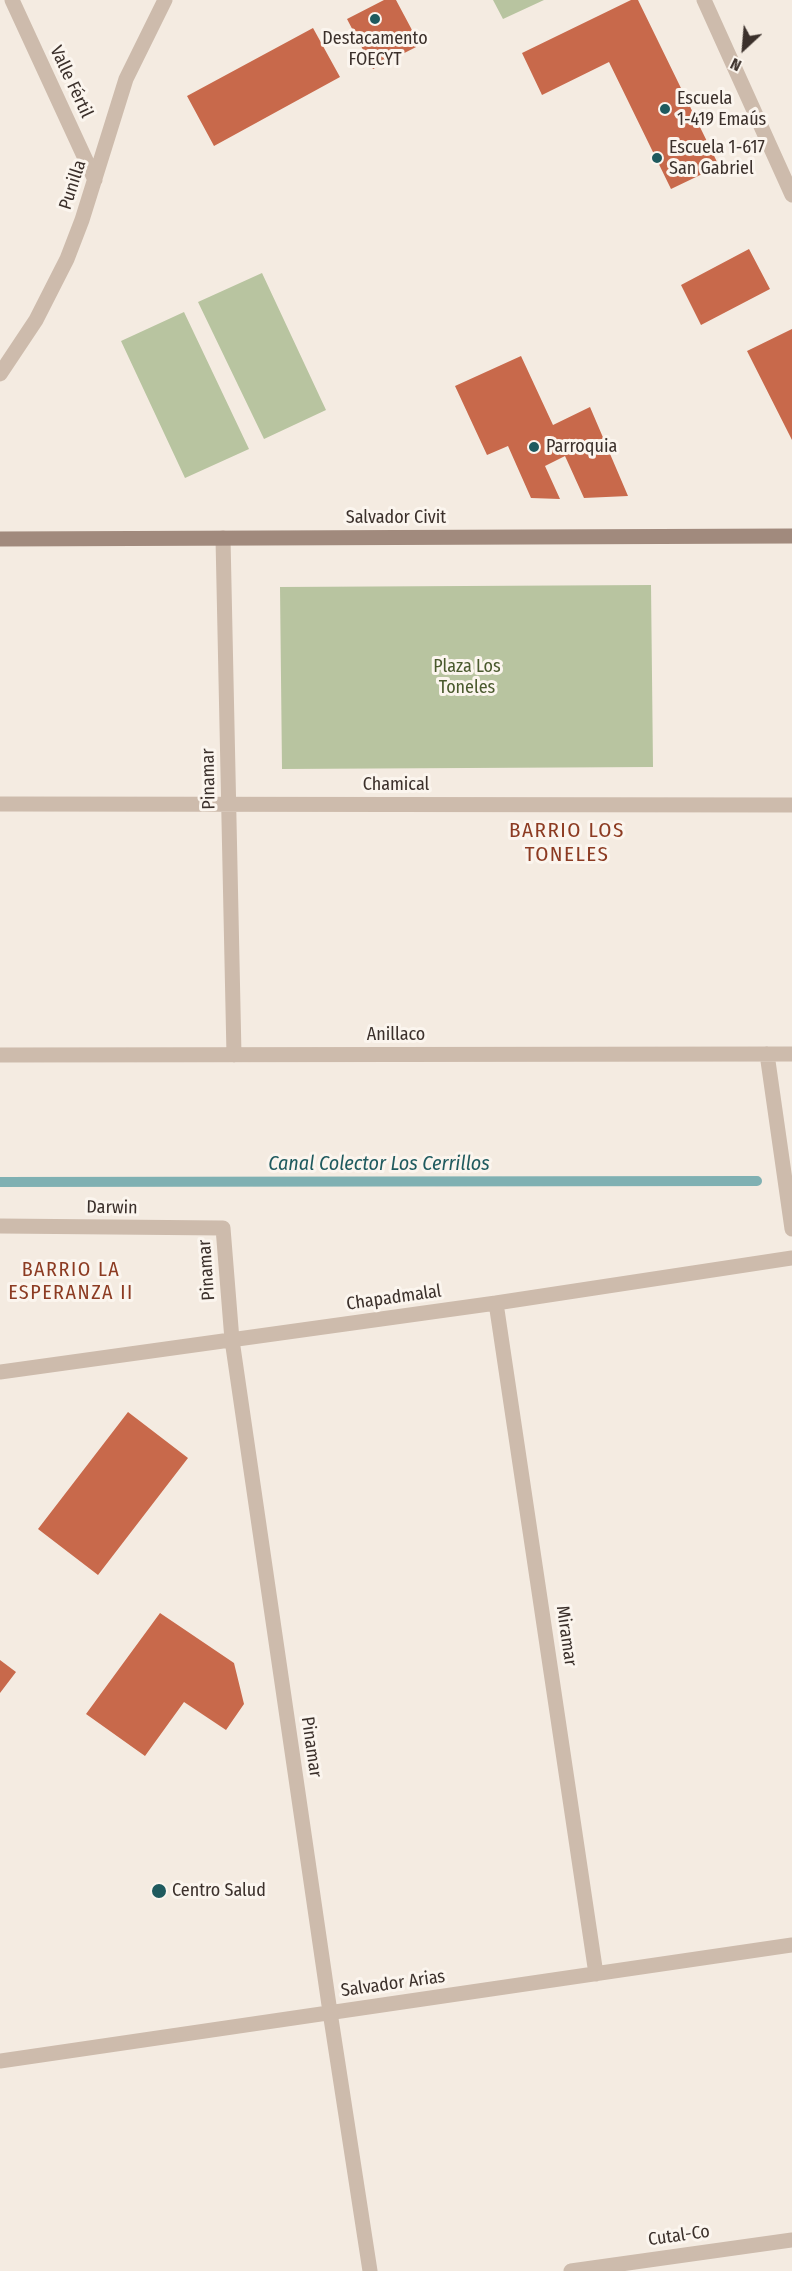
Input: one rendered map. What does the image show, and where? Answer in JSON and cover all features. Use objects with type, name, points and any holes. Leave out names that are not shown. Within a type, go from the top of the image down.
[{"type":"street","name":"Valle Fértil","points":[[12,0],[95,180]]},
{"type":"street","name":"Punilla","points":[[0,374],[36,320],[63,267],[82,220],[126,79],[165,0]]},
{"type":"street","points":[[704,0],[792,195]]},
{"type":"street","name":"Salvador Civit","points":[[0,539],[792,536]]},
{"type":"street","name":"Pinamar","points":[[223,538],[234,1055]]},
{"type":"street","name":"Chamical","points":[[0,804],[792,805]]},
{"type":"street","points":[[767,1054],[792,1229]]},
{"type":"street","name":"Anillaco","points":[[0,1055],[792,1054]]},
{"type":"street","name":"Darwin","points":[[0,1226],[223,1228]]},
{"type":"street","name":"Pinamar","points":[[223,1228],[232,1340],[370,2271]]},
{"type":"street","name":"Chapadmalal","points":[[0,1372],[496,1303],[792,1258]]},
{"type":"street","name":"Miramar","points":[[496,1303],[596,1974]]},
{"type":"street","name":"Salvador Arias","points":[[0,2061],[792,1945]]},
{"type":"street","name":"Cutal-Co","points":[[571,2271],[792,2240]]},
{"type":"green space","points":[[493,0],[544,0],[503,19]]},
{"type":"green space","points":[[262,273],[326,410],[264,439],[198,302]]},
{"type":"green space","points":[[184,312],[249,449],[185,478],[121,341]]},
{"type":"green space","name":"Plaza Los Toneles","points":[[651,585],[653,767],[282,769],[280,587]]},
{"type":"building","points":[[384,0],[396,0],[420,45],[373,69],[347,19]]},
{"type":"building","points":[[631,0],[638,0],[719,166],[671,189],[609,62],[542,95],[522,53]]},
{"type":"building","points":[[313,28],[340,77],[214,146],[187,96]]},
{"type":"building","points":[[749,249],[770,289],[701,325],[681,285]]},
{"type":"building","points":[[792,329],[792,440],[747,351]]},
{"type":"building","points":[[521,356],[553,425],[590,407],[628,496],[584,498],[565,456],[545,466],[560,499],[531,498],[508,446],[487,455],[455,386]]},
{"type":"building","points":[[128,1412],[188,1458],[98,1575],[38,1529]]},
{"type":"building","points":[[160,1613],[234,1663],[244,1704],[226,1730],[184,1702],[145,1756],[86,1714]]},
{"type":"building","points":[[0,1660],[16,1672],[0,1693]]},
{"type":"waterway","name":"Canal Colector Los Cerrillos","points":[[0,1182],[757,1181]]},
{"type":"place","name":"Destacamento FOECYT","points":[[375,19]]},
{"type":"place","name":"Escuela 1-419 Emaús","points":[[665,109]]},
{"type":"place","name":"Escuela 1-617 San Gabriel","points":[[657,158]]},
{"type":"place","name":"Parroquia","points":[[534,447]]},
{"type":"place","name":"Centro Salud","points":[[159,1891]]},
{"type":"district","name":"BARRIO LOS TONELES","points":[[567,843]]},
{"type":"district","name":"BARRIO LA ESPERANZA II","points":[[71,1282]]}]
